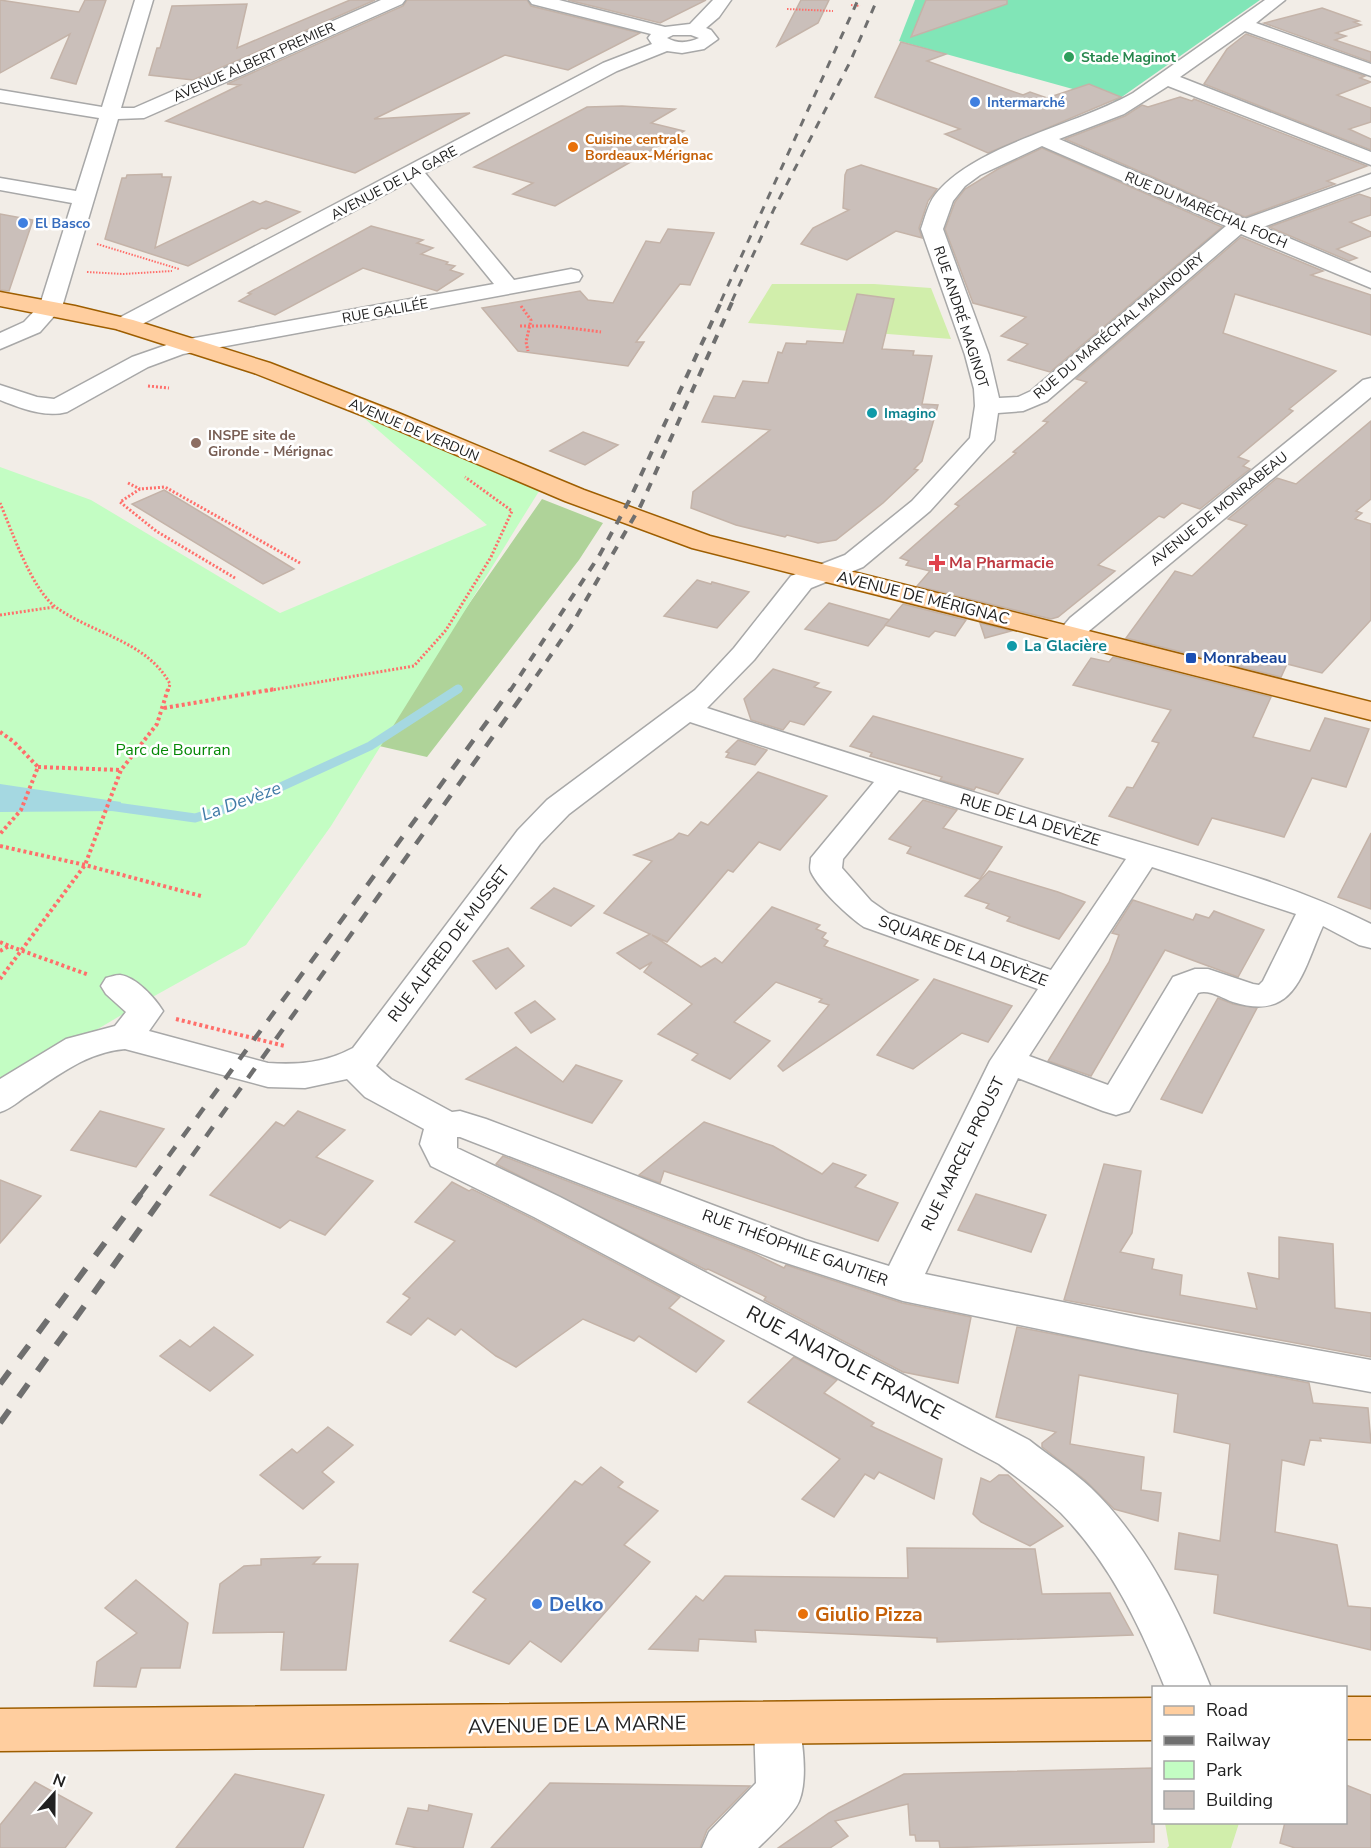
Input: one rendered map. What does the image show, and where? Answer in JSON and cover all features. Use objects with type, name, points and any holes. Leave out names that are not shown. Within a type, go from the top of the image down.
[{"type":"main road","name":"AVENUE DE VERDUN","points":[[0,298],[124,324],[199,346],[342,399],[546,485],[647,524],[701,542],[824,573]]},
{"type":"main road","name":"AVENUE DE MÉRIGNAC","points":[[824,573],[1371,711]]},
{"type":"main road","points":[[1347,1718],[1371,1718]]},
{"type":"main road","name":"AVENUE DE LA MARNE","points":[[0,1730],[1152,1719]]},
{"type":"street","points":[[0,342],[32,327],[51,307],[144,0]]},
{"type":"street","name":"AVENUE ALBERT PREMIER","points":[[0,96],[110,114],[137,114],[396,0]]},
{"type":"street","points":[[538,0],[665,38]]},
{"type":"street","name":"AVENUE DE LA GARE","points":[[124,324],[414,173],[665,38],[693,30],[713,12],[722,0]]},
{"type":"street","name":"RUE ANDRÉ MAGINOT","points":[[824,573],[854,561],[921,506],[982,440],[987,406],[986,389],[932,229],[943,199],[958,182],[983,166],[1042,139],[1117,110],[1168,79],[1276,0]]},
{"type":"street","points":[[1243,24],[1371,70]]},
{"type":"street","points":[[1168,79],[1371,159]]},
{"type":"street","name":"RUE DU MARÉCHAL FOCH","points":[[1042,139],[1371,281]]},
{"type":"street","points":[[414,173],[509,288]]},
{"type":"street","name":"RUE DU MARÉCHAL MAUNOURY","points":[[987,406],[1023,404],[1039,396],[1234,230],[1371,180]]},
{"type":"street","points":[[0,184],[84,199]]},
{"type":"street","name":"RUE GALILÉE","points":[[0,392],[33,404],[58,408],[141,362],[178,348],[199,346],[571,276]]},
{"type":"street","name":"AVENUE DE MONRABEAU","points":[[1069,636],[1080,624],[1371,385]]},
{"type":"street","name":"RUE ALFRED DE MUSSET","points":[[0,1099],[9,1090],[87,1042],[108,1037],[135,1024],[268,1075],[291,1078],[353,1065],[365,1057],[372,1048],[529,837],[558,807],[705,696],[737,662],[801,582],[824,573]]},
{"type":"street","name":"RUE DE LA DEVÈZE","points":[[686,711],[893,778],[1253,887],[1315,909],[1371,937]]},
{"type":"street","name":"SQUARE DE LA DEVÈZE","points":[[893,778],[827,858],[826,870],[859,908],[876,920],[1057,984]]},
{"type":"street","points":[[1008,1061],[1143,855]]},
{"type":"street","name":"RUE MARCEL PROUST","points":[[903,1286],[908,1266],[1008,1061],[1116,1102],[1185,985],[1198,980],[1252,995],[1264,997],[1272,995],[1315,909]]},
{"type":"street","points":[[118,986],[135,1024]]},
{"type":"street","name":"RUE THÉOPHILE GAUTIER","points":[[353,1065],[378,1088],[447,1125],[460,1124],[473,1128],[791,1250],[903,1286],[1371,1376]]},
{"type":"street","name":"RUE ANATOLE FRANCE","points":[[447,1125],[440,1132],[437,1140],[438,1148],[444,1157],[547,1207],[1014,1452],[1081,1506],[1133,1574],[1177,1658],[1187,1686]]},
{"type":"street","points":[[726,1848],[780,1791],[777,1723]]},
{"type":"path","points":[[851,6],[860,6]]},
{"type":"path","points":[[787,9],[833,10]]},
{"type":"path","points":[[62,271],[123,274],[185,271],[73,236]]},
{"type":"path","points":[[509,288],[531,320],[526,342],[528,351]]},
{"type":"path","points":[[520,326],[553,326],[601,332]]},
{"type":"path","points":[[164,708],[414,666],[446,630],[491,557],[512,511],[457,472]]},
{"type":"path","points":[[128,483],[140,489]]},
{"type":"path","points":[[235,578],[156,531],[120,502],[140,489],[165,487],[300,563]]},
{"type":"path","points":[[0,503],[33,579],[55,607],[147,656],[162,669],[170,684],[157,724],[121,770],[84,865],[0,979]]},
{"type":"path","points":[[0,615],[55,607]]},
{"type":"path","points":[[0,732],[14,742],[38,767],[121,770]]},
{"type":"path","points":[[0,834],[21,810],[38,767]]},
{"type":"path","points":[[0,846],[84,865],[201,896]]},
{"type":"path","points":[[0,942],[21,952],[118,986]]},
{"type":"path","points":[[0,951],[9,946]]},
{"type":"path","points":[[135,1024],[295,1047]]},
{"type":"green space","name":"Stade Maginot","points":[[915,0],[1260,0],[1116,101],[899,41]]},
{"type":"green space","points":[[772,284],[874,284],[931,288],[951,339],[748,323]]},
{"type":"green space","name":"Parc de Bourran","points":[[364,418],[541,488],[331,826],[246,945],[140,1004],[0,1087],[0,467],[91,500],[280,613],[487,525]]},
{"type":"green space","points":[[542,499],[603,523],[579,560],[427,757],[353,740],[402,700]]},
{"type":"green space","points":[[1165,1824],[1239,1824],[1231,1848],[1167,1848],[1169,1846]]},
{"type":"water","points":[[0,784],[121,802],[119,811],[0,812]]},
{"type":"building","points":[[0,0],[79,12],[85,0],[106,0],[76,84],[51,78],[70,34],[0,73]]},
{"type":"building","points":[[350,0],[375,0],[193,80],[149,75],[157,48],[160,48],[172,6],[247,4],[237,48]]},
{"type":"building","points":[[407,0],[527,0],[531,6],[640,33],[568,70],[505,55],[374,119],[470,113],[355,173],[166,121],[240,85],[227,84],[403,6]]},
{"type":"building","points":[[568,0],[706,0],[660,23]]},
{"type":"building","points":[[801,0],[829,0],[818,23],[777,46]]},
{"type":"building","points":[[926,0],[1007,0],[1007,4],[911,37]]},
{"type":"building","points":[[1322,8],[1359,21],[1354,22],[1361,25],[1336,33],[1346,36],[1335,40],[1371,52],[1371,62],[1264,23]]},
{"type":"building","points":[[1246,34],[1365,76],[1360,78],[1371,82],[1337,95],[1371,108],[1371,122],[1349,129],[1371,139],[1371,150],[1204,84],[1227,49]]},
{"type":"building","points":[[901,42],[946,54],[927,61],[1023,95],[1030,92],[1047,98],[1089,84],[1121,97],[988,153],[945,134],[960,129],[875,97]]},
{"type":"building","points":[[1180,97],[1192,101],[1194,99],[1367,166],[1327,181],[1335,184],[1245,217],[1065,139],[1125,116],[1142,105],[1148,107]]},
{"type":"building","name":"Cuisine centrale Bordeaux-Mérignac","points":[[587,107],[675,109],[651,123],[684,131],[555,206],[513,194],[533,183],[474,167]]},
{"type":"building","points":[[1042,148],[1222,227],[1050,372],[1008,360],[1028,344],[1001,336],[1026,317],[973,303],[945,229],[955,202],[965,189],[998,169]]},
{"type":"building","points":[[861,165],[937,189],[928,201],[919,228],[922,238],[896,231],[847,260],[801,244],[813,228],[849,210],[843,208],[845,175],[847,170]]},
{"type":"building","points":[[162,174],[162,177],[171,177],[155,248],[253,201],[260,204],[266,201],[300,212],[266,229],[262,228],[188,266],[105,239],[122,178],[126,178],[127,175]]},
{"type":"building","points":[[1359,194],[1371,198],[1371,215],[1350,222],[1371,232],[1371,236],[1337,249],[1357,258],[1349,261],[1269,227]]},
{"type":"building","points":[[0,214],[33,220],[9,291],[0,290]]},
{"type":"building","points":[[371,226],[423,240],[417,243],[433,248],[421,254],[448,262],[446,264],[455,266],[450,270],[463,274],[437,291],[363,268],[275,315],[239,301],[251,294],[248,293]]},
{"type":"building","points":[[668,229],[714,233],[690,285],[680,284],[636,342],[644,342],[628,366],[518,351],[482,308],[580,291],[588,300],[613,303],[646,241],[660,243]]},
{"type":"building","points":[[1241,237],[1323,271],[1311,275],[1371,295],[1371,335],[1235,294],[1223,333],[1336,371],[1289,409],[1293,411],[1238,457],[1249,461],[1243,466],[1250,469],[1200,509],[1182,503],[1164,518],[1159,516],[1098,565],[1115,571],[1058,617],[1051,619],[917,586],[930,571],[906,565],[909,561],[900,558],[959,506],[955,504],[1016,453],[1013,452],[1048,422],[1043,421],[1087,382],[1076,379]]},
{"type":"building","points":[[857,294],[894,299],[882,349],[914,351],[913,355],[932,356],[922,404],[938,405],[922,461],[914,469],[918,470],[883,503],[836,540],[818,543],[787,535],[785,537],[736,525],[691,508],[693,492],[770,430],[702,422],[714,396],[735,398],[743,381],[768,383],[778,352],[782,353],[786,343],[806,344],[807,341],[843,343]]},
{"type":"building","points":[[1371,421],[1371,499],[1356,511],[1362,513],[1355,519],[1371,524],[1371,620],[1322,673],[1287,664],[1281,677],[1126,638],[1175,571],[1192,576],[1247,525],[1228,519],[1277,478],[1296,484]]},
{"type":"building","points":[[583,432],[618,445],[585,465],[550,451]]},
{"type":"building","points":[[164,490],[294,569],[263,584],[132,504]]},
{"type":"building","points":[[697,580],[749,592],[717,628],[664,616]]},
{"type":"building","points":[[829,603],[890,620],[868,646],[805,629]]},
{"type":"building","points":[[903,604],[966,620],[955,636],[935,631],[929,637],[885,625]]},
{"type":"building","points":[[980,623],[1011,631],[985,638]]},
{"type":"building","points":[[1113,657],[1271,697],[1253,737],[1310,751],[1325,718],[1369,729],[1346,787],[1312,778],[1284,837],[1212,818],[1198,845],[1109,816],[1127,787],[1133,788],[1159,743],[1152,741],[1171,710],[1073,685],[1091,658],[1109,662]]},
{"type":"building","points":[[773,669],[819,683],[814,687],[831,692],[804,725],[790,721],[783,730],[751,720],[744,699]]},
{"type":"building","points":[[873,716],[1023,759],[998,794],[976,787],[974,790],[940,780],[942,777],[870,756],[872,753],[850,746]]},
{"type":"building","points":[[738,740],[767,750],[755,765],[726,757],[729,753],[726,752]]},
{"type":"building","points":[[758,772],[827,796],[780,850],[759,842],[733,872],[728,870],[667,942],[652,935],[701,967],[715,958],[722,963],[772,907],[820,925],[816,929],[826,933],[822,938],[828,941],[824,946],[918,980],[783,1071],[778,1066],[829,1005],[819,1002],[822,999],[776,982],[734,1022],[770,1041],[730,1079],[692,1060],[698,1054],[658,1034],[692,1004],[644,972],[652,962],[640,969],[617,953],[650,934],[604,913],[652,861],[634,855],[673,839],[679,833],[688,836],[701,822],[708,825]]},
{"type":"building","points":[[923,800],[957,810],[943,828],[1002,847],[980,879],[907,853],[911,847],[889,839]]},
{"type":"building","points":[[1371,833],[1371,909],[1338,897]]},
{"type":"building","points":[[989,871],[1085,902],[1059,939],[1007,921],[1010,917],[986,908],[989,904],[965,896]]},
{"type":"building","points":[[554,888],[594,906],[571,926],[531,908]]},
{"type":"building","points":[[1133,900],[1193,920],[1196,914],[1209,918],[1214,911],[1264,930],[1238,977],[1165,950],[1091,1076],[1048,1061],[1109,962],[1119,935],[1112,933]]},
{"type":"building","points":[[508,948],[524,966],[496,989],[473,961]]},
{"type":"building","points":[[934,979],[1012,1006],[988,1042],[962,1033],[913,1069],[877,1055]]},
{"type":"building","points":[[1218,998],[1233,1004],[1257,1008],[1202,1113],[1161,1099]]},
{"type":"building","points":[[535,1001],[555,1019],[531,1033],[515,1013]]},
{"type":"building","points":[[516,1047],[563,1082],[576,1065],[622,1081],[592,1123],[466,1079]]},
{"type":"building","points":[[100,1111],[164,1129],[136,1167],[71,1150]]},
{"type":"building","points":[[298,1111],[345,1130],[316,1157],[373,1181],[325,1235],[290,1220],[280,1228],[210,1195],[276,1122],[284,1126]]},
{"type":"building","points":[[704,1122],[773,1146],[822,1174],[833,1163],[866,1175],[855,1187],[898,1203],[878,1241],[664,1171],[660,1183],[639,1175]]},
{"type":"building","points":[[503,1156],[753,1253],[784,1268],[786,1265],[902,1303],[971,1317],[958,1383],[903,1372],[764,1300],[766,1297],[706,1270],[496,1164]]},
{"type":"building","points":[[1104,1164],[1141,1171],[1132,1233],[1120,1252],[1154,1259],[1152,1269],[1182,1275],[1180,1295],[1257,1309],[1248,1273],[1279,1279],[1279,1237],[1333,1244],[1335,1308],[1371,1313],[1371,1357],[1064,1300]]},
{"type":"building","points":[[0,1180],[41,1196],[0,1243]]},
{"type":"building","points":[[452,1182],[469,1191],[472,1189],[533,1219],[680,1297],[669,1308],[724,1341],[696,1372],[639,1336],[634,1341],[583,1319],[516,1367],[496,1356],[461,1329],[455,1335],[428,1318],[411,1335],[387,1322],[410,1298],[403,1294],[455,1241],[415,1222]]},
{"type":"building","points":[[976,1194],[1046,1215],[1031,1252],[958,1230]]},
{"type":"building","points":[[214,1327],[253,1355],[210,1391],[160,1356],[180,1340],[190,1347]]},
{"type":"building","points":[[1017,1327],[1309,1383],[1313,1403],[1368,1408],[1371,1443],[1320,1438],[1321,1441],[1310,1440],[1304,1465],[1282,1460],[1275,1532],[1337,1545],[1348,1606],[1371,1608],[1371,1650],[1214,1613],[1218,1575],[1175,1569],[1179,1533],[1220,1541],[1230,1444],[1174,1432],[1178,1394],[1079,1375],[1070,1444],[1144,1457],[1141,1490],[1161,1493],[1158,1521],[1114,1509],[1085,1480],[1042,1447],[1042,1443],[1056,1432],[996,1417]]},
{"type":"building","points":[[794,1357],[837,1380],[824,1393],[874,1423],[871,1426],[942,1459],[934,1499],[879,1472],[874,1479],[865,1474],[834,1517],[802,1499],[840,1459],[748,1402]]},
{"type":"building","points":[[328,1427],[353,1445],[322,1472],[334,1482],[303,1509],[260,1475],[292,1449],[297,1453]]},
{"type":"building","points":[[601,1467],[623,1482],[618,1487],[658,1511],[624,1545],[650,1562],[561,1662],[530,1641],[509,1664],[450,1641],[486,1599],[473,1592],[575,1481],[582,1485]]},
{"type":"building","points":[[999,1475],[1008,1475],[1063,1526],[1030,1546],[981,1522],[973,1514],[981,1478],[990,1482]]},
{"type":"building","points":[[907,1548],[1035,1549],[1042,1594],[1110,1593],[1133,1635],[937,1642],[937,1638],[755,1630],[756,1642],[699,1639],[698,1651],[649,1649],[696,1596],[703,1601],[725,1576],[908,1578]]},
{"type":"building","points":[[320,1557],[313,1564],[358,1564],[346,1670],[281,1670],[284,1632],[213,1633],[220,1584],[244,1566],[261,1565],[261,1559]]},
{"type":"building","points":[[136,1580],[188,1623],[180,1668],[141,1668],[136,1687],[94,1686],[97,1662],[137,1633],[105,1608]]},
{"type":"building","points":[[1152,1768],[1154,1842],[940,1848],[939,1841],[916,1841],[915,1835],[910,1835],[908,1804],[835,1821],[848,1836],[830,1848],[778,1848],[829,1813],[904,1774]]},
{"type":"building","points":[[235,1774],[324,1795],[303,1848],[176,1848]]},
{"type":"building","points":[[35,1782],[92,1813],[65,1848],[0,1848],[0,1825]]},
{"type":"building","points":[[550,1783],[750,1786],[707,1830],[700,1848],[491,1848]]},
{"type":"building","points":[[1347,1785],[1371,1795],[1371,1848],[1295,1848],[1280,1843],[1285,1824],[1347,1824]]},
{"type":"building","points":[[429,1805],[472,1814],[463,1848],[418,1848],[396,1844],[408,1808],[428,1811]]},
{"type":"waterway","name":"La Devèze","points":[[109,806],[195,818],[250,801],[370,746],[458,689]]},
{"type":"railway","points":[[721,301],[858,0]]},
{"type":"railway","points":[[732,301],[774,209],[850,62],[877,0]]},
{"type":"railway","points":[[510,691],[599,556],[629,501],[722,300]]},
{"type":"railway","points":[[526,691],[571,626],[641,505],[733,300]]},
{"type":"railway","points":[[140,1195],[511,689]]},
{"type":"railway","points":[[164,1195],[527,689]]},
{"type":"railway","points":[[0,1384],[141,1194]]},
{"type":"railway","points":[[0,1423],[165,1194]]},
{"type":"place","name":"Stade Maginot","points":[[1069,57]]},
{"type":"place","name":"Intermarché","points":[[975,102]]},
{"type":"place","name":"Cuisine centrale Bordeaux-Mérignac","points":[[573,147]]},
{"type":"place","name":"El Basco","points":[[23,223]]},
{"type":"place","name":"Imagino","points":[[872,413]]},
{"type":"place","name":"INSPE site de Gironde - Mérignac","points":[[196,443]]},
{"type":"place","name":"Ma Pharmacie","points":[[937,563]]},
{"type":"place","name":"La Glacière","points":[[1012,646]]},
{"type":"place","name":"Monrabeau","points":[[1191,658]]},
{"type":"place","name":"Delko","points":[[537,1604]]},
{"type":"place","name":"Giulio Pizza","points":[[803,1614]]}]
